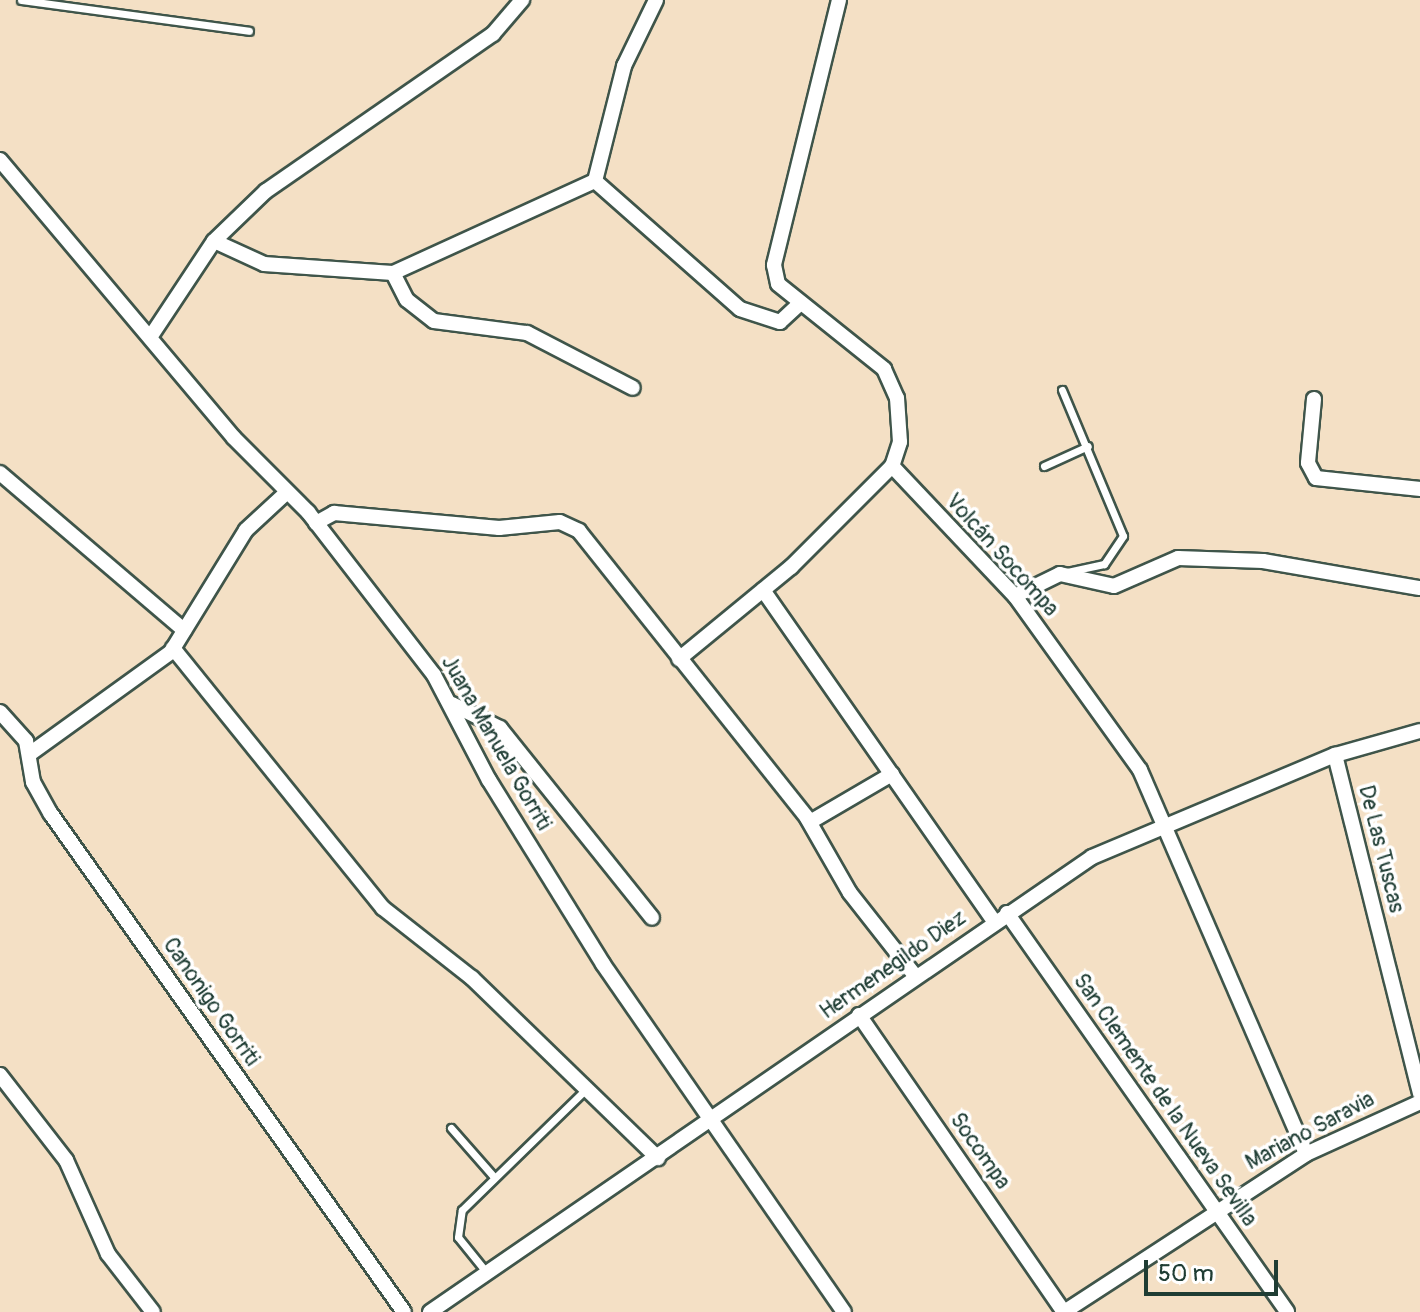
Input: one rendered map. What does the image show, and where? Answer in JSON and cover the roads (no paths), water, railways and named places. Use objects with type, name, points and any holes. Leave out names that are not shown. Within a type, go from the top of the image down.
[{"type":"street","points":[[153,333],[214,241],[266,191],[493,34],[522,0]]},
{"type":"street","points":[[595,181],[624,66],[656,0]]},
{"type":"street","points":[[679,659],[763,590],[892,466],[900,442],[892,382],[867,353],[797,306],[778,284],[774,265],[839,0]]},
{"type":"street","name":"Juana Manuela Gorriti","points":[[0,160],[106,289],[153,333],[286,493],[316,523],[452,704],[489,780],[603,964],[713,1117],[844,1312]]},
{"type":"street","points":[[214,241],[264,264],[393,273],[595,181]]},
{"type":"street","points":[[595,181],[740,309],[780,322],[797,306]]},
{"type":"street","points":[[393,273],[407,300],[434,321],[527,333],[633,388]]},
{"type":"street","points":[[1314,399],[1308,463],[1316,478],[1420,489]]},
{"type":"street","name":"Volcán Socompa","points":[[892,466],[1015,596],[1121,739],[1164,822],[1306,1154]]},
{"type":"street","points":[[0,473],[184,630]]},
{"type":"street","points":[[31,753],[173,648],[246,530],[286,493]]},
{"type":"street","points":[[316,523],[334,513],[499,528],[568,525],[588,539],[679,659],[810,822],[850,893],[916,977]]},
{"type":"street","points":[[1015,596],[1060,574],[1106,587],[1178,558],[1226,557],[1420,588]]},
{"type":"street","name":"San Clemente de la Nueva Sevilla","points":[[763,590],[892,774],[1001,918],[1287,1312]]},
{"type":"street","points":[[173,648],[383,908],[472,978],[658,1158]]},
{"type":"street","points":[[452,704],[500,728],[652,918]]},
{"type":"street","name":"Canonigo Gorriti","points":[[0,712],[31,753],[33,782],[51,814],[404,1312]]},
{"type":"street","name":"Hermenegildo Diez","points":[[430,1312],[1092,857],[1164,822],[1335,755],[1420,731]]},
{"type":"street","name":"De Las Tuscas","points":[[1335,755],[1420,1093]]},
{"type":"street","points":[[810,822],[892,774]]},
{"type":"street","name":"Socompa","points":[[859,1015],[1064,1312]]},
{"type":"street","points":[[0,1075],[66,1160],[108,1254],[153,1312]]},
{"type":"street","name":"Mariano Saravia","points":[[1064,1312],[1215,1210],[1306,1154],[1420,1102]]},
{"type":"lane","points":[[21,0],[249,31]]},
{"type":"lane","points":[[1060,574],[1104,564],[1123,536],[1088,446],[1062,390]]},
{"type":"lane","points":[[1044,466],[1088,446]]},
{"type":"lane","points":[[487,1273],[458,1234],[462,1210],[586,1089]]},
{"type":"lane","points":[[451,1128],[494,1177]]}]
